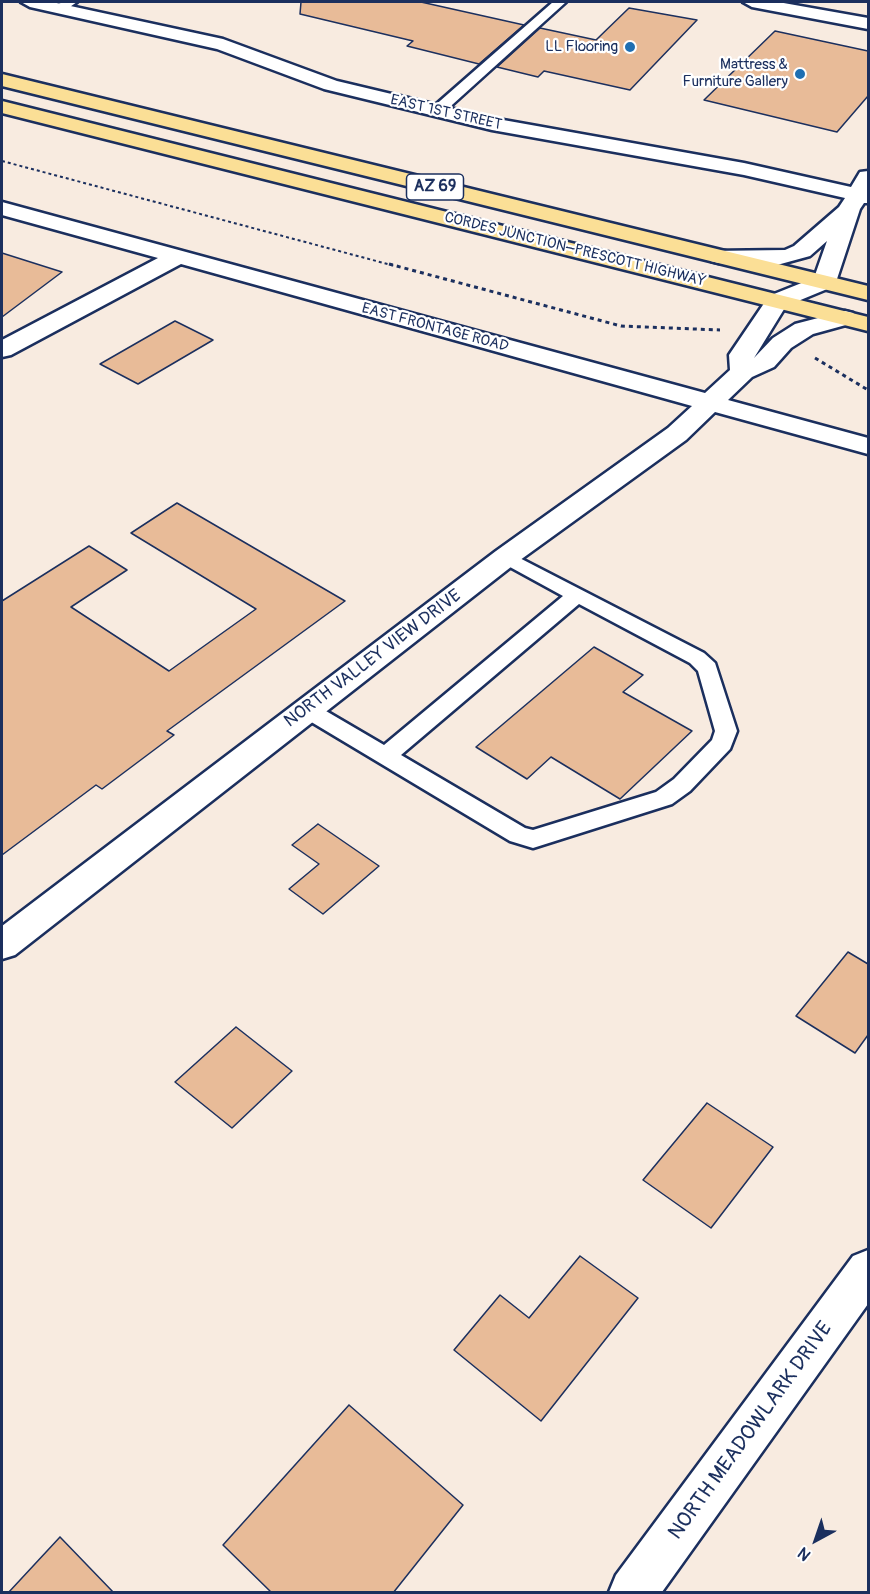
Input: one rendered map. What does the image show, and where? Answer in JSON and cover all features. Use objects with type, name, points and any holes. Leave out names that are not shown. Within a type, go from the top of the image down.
[{"type":"main road","name":"CORDES JUNCTION–PRESCOTT HIGHWAY","points":[[2,80],[868,293]]},
{"type":"main road","name":"CORDES JUNCTION–PRESCOTT HIGHWAY","points":[[2,107],[857,321]]},
{"type":"street","name":"EAST 1ST STREET","points":[[30,2],[66,5],[223,45],[330,85],[492,124],[744,169],[861,194]]},
{"type":"street","points":[[752,2],[868,24]]},
{"type":"street","points":[[718,256],[777,258],[802,251],[861,194]]},
{"type":"street","points":[[743,372],[741,354],[777,301],[824,282],[861,194]]},
{"type":"street","name":"EAST FRONTAGE ROAD","points":[[2,208],[868,446]]},
{"type":"street","points":[[2,350],[177,257]]},
{"type":"street","name":"NORTH VALLEY VIEW DRIVE","points":[[2,945],[506,557],[677,434],[743,372],[765,362],[793,335],[815,325],[857,321]]},
{"type":"street","name":"NORTH MEADOWLARK DRIVE","points":[[633,1593],[868,1270]]},
{"type":"lane","points":[[437,111],[560,2]]},
{"type":"lane","points":[[306,709],[518,835],[533,839],[664,798],[682,785],[722,743],[726,731],[708,668],[697,658],[506,557]]},
{"type":"lane","points":[[386,756],[578,594]]},
{"type":"path","points":[[2,161],[621,326],[676,330],[730,330]]},
{"type":"path","points":[[813,356],[868,390]]},
{"type":"building","points":[[301,2],[421,2],[524,25],[479,64],[407,46],[413,41],[300,14]]},
{"type":"building","name":"LL Flooring","points":[[629,8],[697,20],[630,90],[544,71],[538,77],[497,67],[540,28],[596,40]]},
{"type":"building","name":"Mattress & Furniture Gallery","points":[[775,31],[868,51],[868,96],[837,132],[704,100]]},
{"type":"building","points":[[2,253],[62,272],[2,317]]},
{"type":"building","points":[[175,321],[213,340],[138,384],[100,364]]},
{"type":"building","points":[[177,503],[345,601],[167,731],[174,735],[102,789],[96,785],[2,855],[2,601],[89,546],[127,570],[71,607],[169,671],[256,609],[131,533]]},
{"type":"building","points":[[594,647],[643,675],[623,692],[692,731],[620,799],[551,757],[527,779],[476,747]]},
{"type":"building","points":[[318,824],[379,866],[323,914],[289,889],[319,864],[292,845]]},
{"type":"building","points":[[848,952],[868,964],[868,1035],[855,1053],[796,1016]]},
{"type":"building","points":[[236,1027],[292,1071],[232,1128],[175,1082]]},
{"type":"building","points":[[707,1103],[773,1147],[711,1228],[643,1180]]},
{"type":"building","points":[[580,1256],[638,1298],[541,1421],[454,1350],[500,1295],[529,1318]]},
{"type":"building","points":[[349,1405],[463,1505],[393,1593],[272,1593],[223,1545]]},
{"type":"building","points":[[60,1537],[114,1593],[8,1593]]},
{"type":"place","name":"LL Flooring","points":[[630,47]]},
{"type":"place","name":"Mattress & Furniture Gallery","points":[[800,74]]}]
